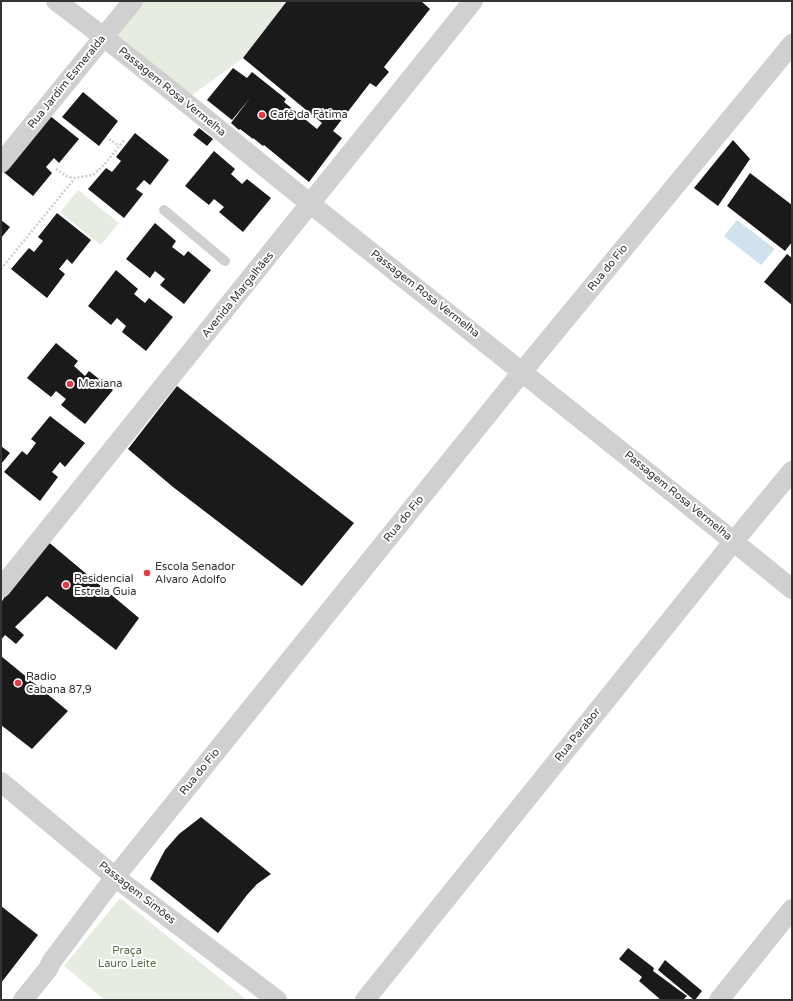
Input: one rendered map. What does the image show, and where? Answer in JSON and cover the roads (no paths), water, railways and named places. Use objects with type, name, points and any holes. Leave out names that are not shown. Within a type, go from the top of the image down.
[{"type":"street","name":"Passagem Rosa Vermelha","points":[[56,1],[104,36],[311,204],[734,541],[792,589]]},
{"type":"street","name":"Rua Jardim Esmeralda","points":[[1,163],[133,1]]},
{"type":"street","name":"Avenida Margalhães","points":[[4,579],[311,204],[473,1]]},
{"type":"street","name":"Rua do Fio","points":[[23,1000],[48,969],[52,961],[115,877],[522,372],[792,44]]},
{"type":"street","name":"Rua Parabor","points":[[365,1000],[792,471]]},
{"type":"street","name":"Passagem Simões","points":[[1,782],[115,877],[278,1000]]},
{"type":"street","points":[[719,1000],[792,909]]},
{"type":"lane","points":[[164,210],[225,261]]},
{"type":"water","points":[[737,220],[775,249],[761,265],[724,236]]},
{"type":"place","name":"Café da Fátima","points":[[262,115]]},
{"type":"place","name":"Mexiana","points":[[70,384]]},
{"type":"place","name":"Escola Senador Alvaro Adolfo","points":[[147,573]]},
{"type":"place","name":"Residencial Estrela Guia","points":[[66,585]]},
{"type":"place","name":"Radio Cabana 87,9","points":[[18,683]]},
{"type":"park label","name":"Praça Lauro Leite","points":[[127,957]]}]
